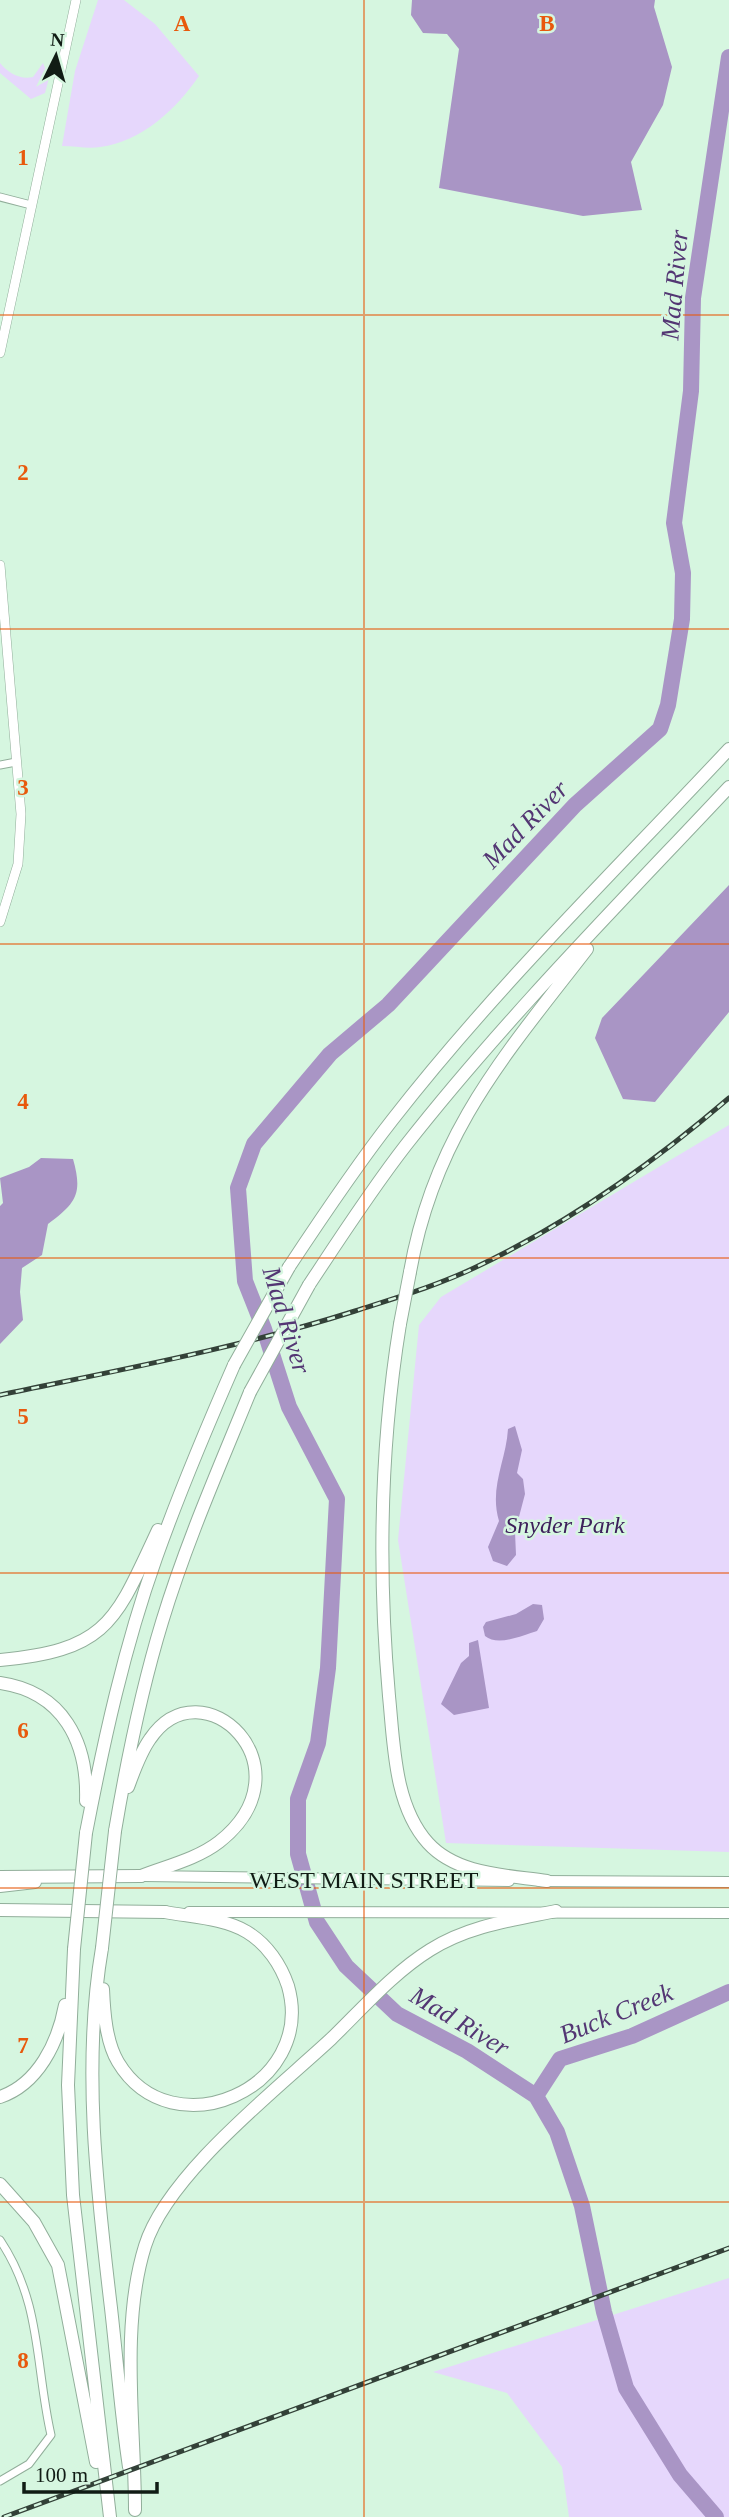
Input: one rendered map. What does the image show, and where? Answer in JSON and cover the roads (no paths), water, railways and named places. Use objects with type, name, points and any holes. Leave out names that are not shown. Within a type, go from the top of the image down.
[{"type":"highway","points":[[0,1660],[68,1649],[86,1641],[108,1625],[125,1601],[188,1470],[234,1365],[289,1267],[366,1156],[422,1084],[485,1011],[729,749]]},
{"type":"highway","points":[[136,2514],[98,2186],[94,2059],[98,1975],[115,1831],[131,1737],[162,1621],[199,1517],[250,1392],[309,1285],[374,1189],[443,1100],[729,787]]},
{"type":"highway","points":[[547,1881],[481,1871],[453,1862],[440,1854],[420,1832],[404,1800],[392,1727],[383,1565],[386,1451],[400,1324],[410,1272],[433,1183],[464,1116],[512,1043],[638,884]]},
{"type":"highway","points":[[108,2517],[73,2195],[68,2085],[74,1950],[86,1833],[114,1698],[133,1628],[188,1470]]},
{"type":"highway","points":[[0,1683],[35,1693],[68,1719],[83,1757],[86,1833]]},
{"type":"highway","points":[[115,1831],[137,1762],[159,1728],[178,1717],[200,1714],[221,1719],[240,1732],[255,1764],[254,1789],[242,1815],[230,1831],[206,1851],[141,1876]]},
{"type":"highway","name":"WEST MAIN STREET","points":[[0,1880],[141,1876]]},
{"type":"highway","name":"WEST MAIN STREET","points":[[0,1910],[164,1912]]},
{"type":"highway","points":[[136,2514],[133,2320],[139,2267],[149,2234],[164,2206],[190,2172],[350,2021],[429,1951],[468,1931],[556,1911]]},
{"type":"highway","points":[[102,1948],[103,1994],[110,2041],[118,2061],[134,2082],[160,2098],[188,2105],[218,2102],[246,2091],[266,2076],[279,2059],[289,2036],[292,2009],[280,1967],[260,1942],[247,1932],[230,1924],[164,1912]]},
{"type":"highway","points":[[0,2097],[27,2082],[52,2046],[63,2014],[74,1950]]},
{"type":"highway","points":[[0,2184],[34,2222],[58,2266],[108,2517]]},
{"type":"main road","name":"WEST MAIN STREET","points":[[141,1876],[260,1880],[729,1882]]},
{"type":"main road","name":"WEST MAIN STREET","points":[[164,1912],[363,1910],[729,1913]]},
{"type":"street","points":[[0,353],[76,0]]},
{"type":"street","points":[[0,197],[32,205]]},
{"type":"street","points":[[0,565],[21,842],[13,885],[0,922]]},
{"type":"street","points":[[0,765],[16,762]]},
{"type":"street","points":[[0,2240],[17,2269],[33,2312],[51,2435],[29,2464],[0,2481]]},
{"type":"waterway","name":"Mad River","points":[[716,2517],[680,2475],[626,2388],[604,2312],[582,2206],[557,2132],[536,2096],[467,2051],[397,2014],[346,1966],[317,1922],[298,1854],[298,1799],[318,1743],[328,1668],[337,1499],[289,1407],[264,1329],[245,1281],[238,1188],[254,1144],[330,1054],[388,1005],[575,805],[660,729],[668,705],[682,619],[683,573],[674,523],[691,391],[693,298],[729,57]]},
{"type":"waterway","name":"Buck Creek","points":[[536,2096],[560,2059],[632,2036],[729,1992]]},
{"type":"railway","points":[[0,1395],[179,1358],[267,1336],[355,1311],[445,1280],[509,1251],[608,1192],[729,1098]]},
{"type":"railway","points":[[4,2517],[729,2248]]},
{"type":"park label","name":"Snyder Park","points":[[565,1525]]}]
